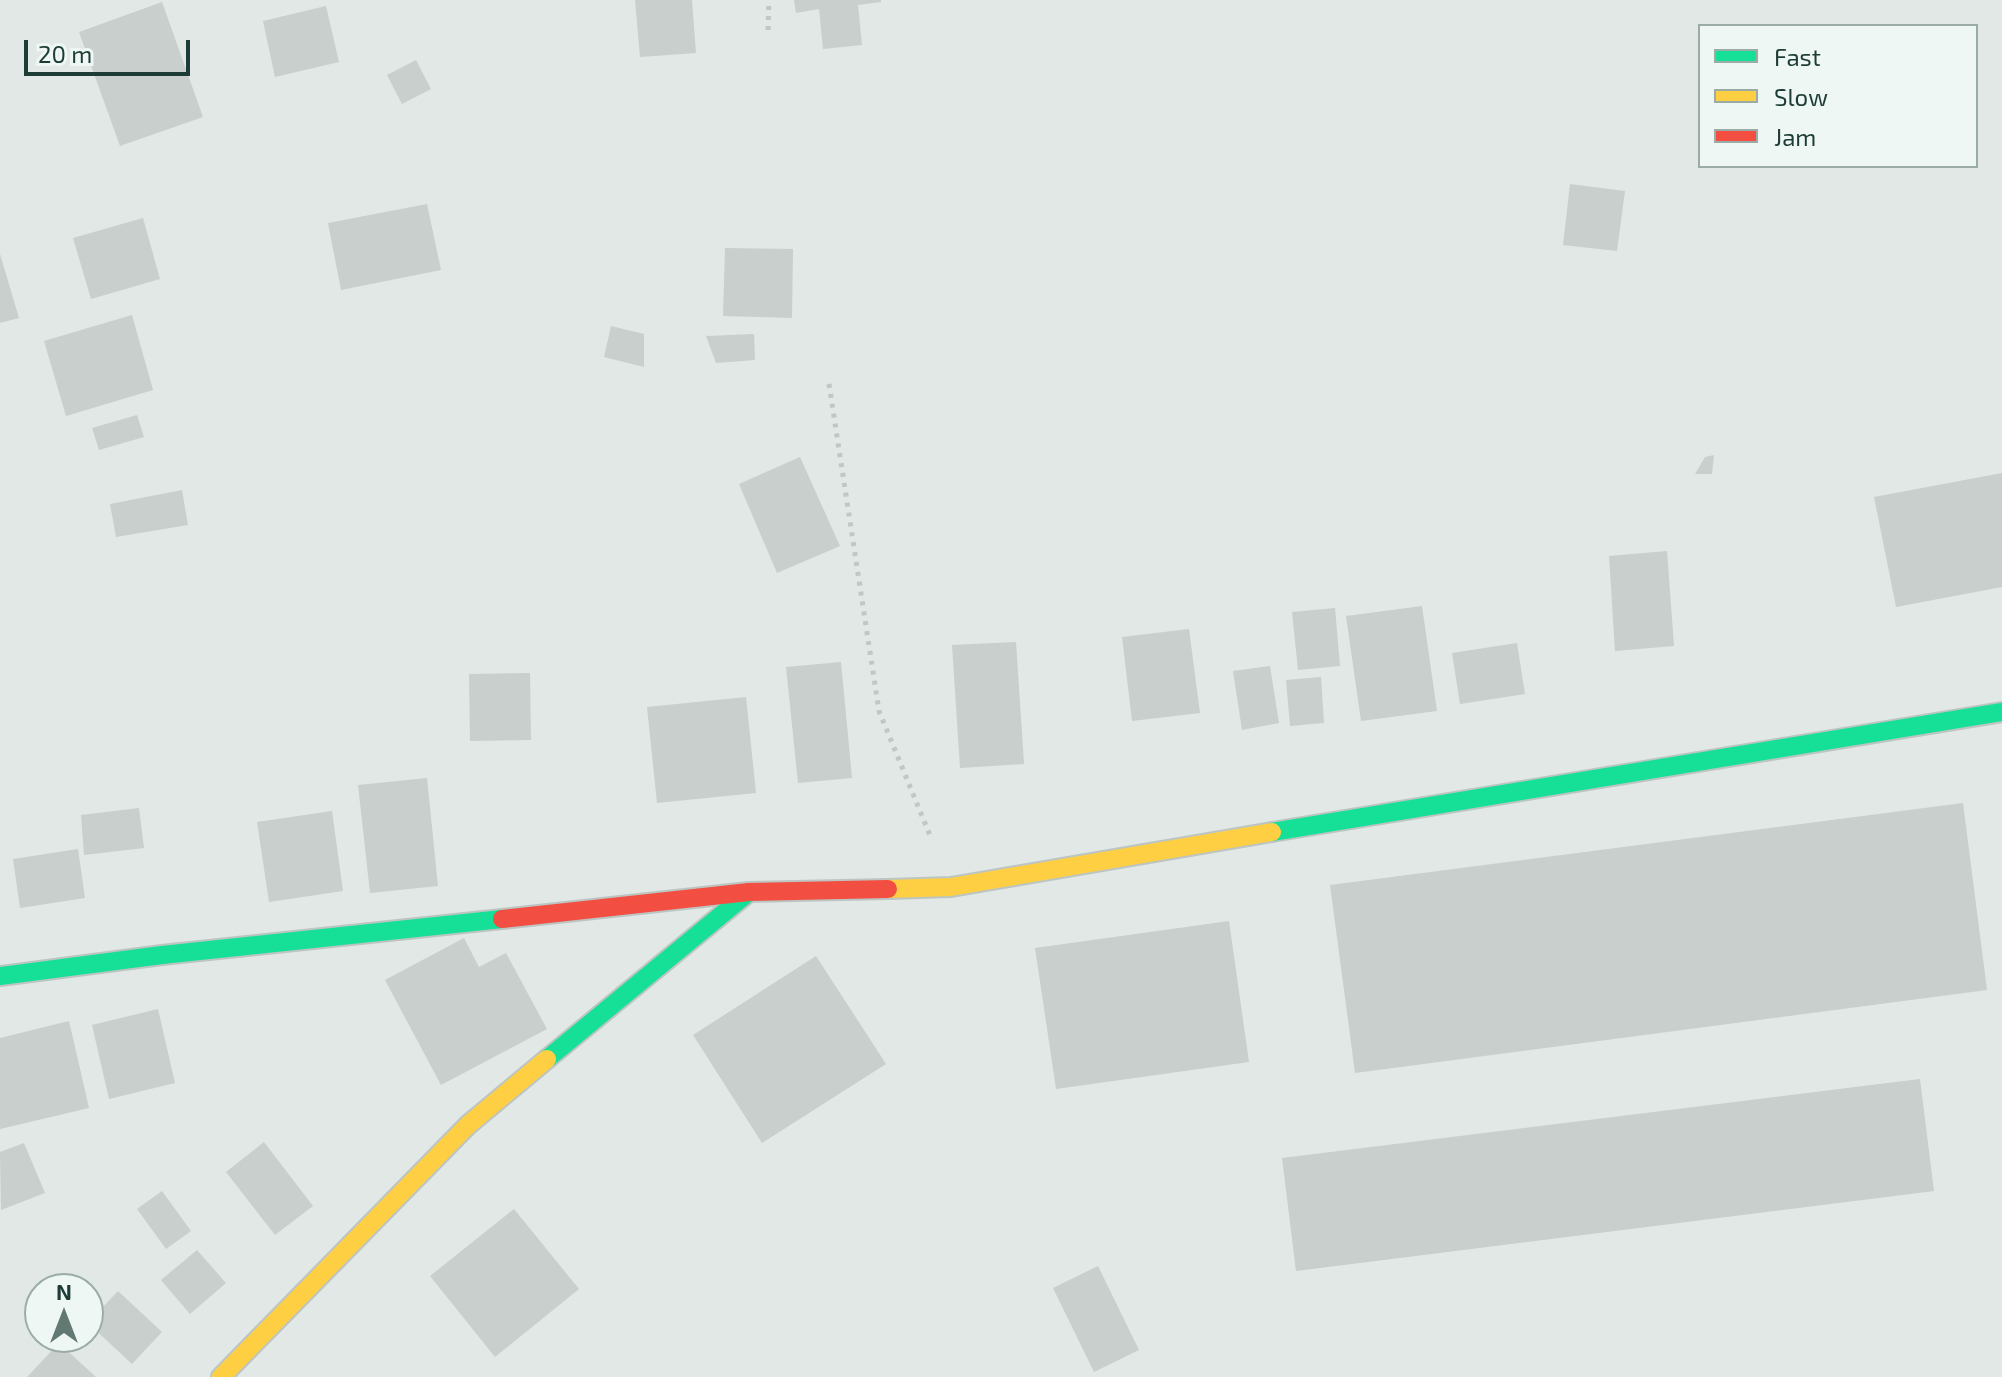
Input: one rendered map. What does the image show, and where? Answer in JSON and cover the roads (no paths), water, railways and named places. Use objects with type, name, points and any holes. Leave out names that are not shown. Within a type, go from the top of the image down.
[{"type":"main road","points":[[0,976],[162,955],[749,892],[951,887],[1397,810],[2002,712]]},
{"type":"main road","points":[[221,1377],[468,1125],[749,892]]}]
